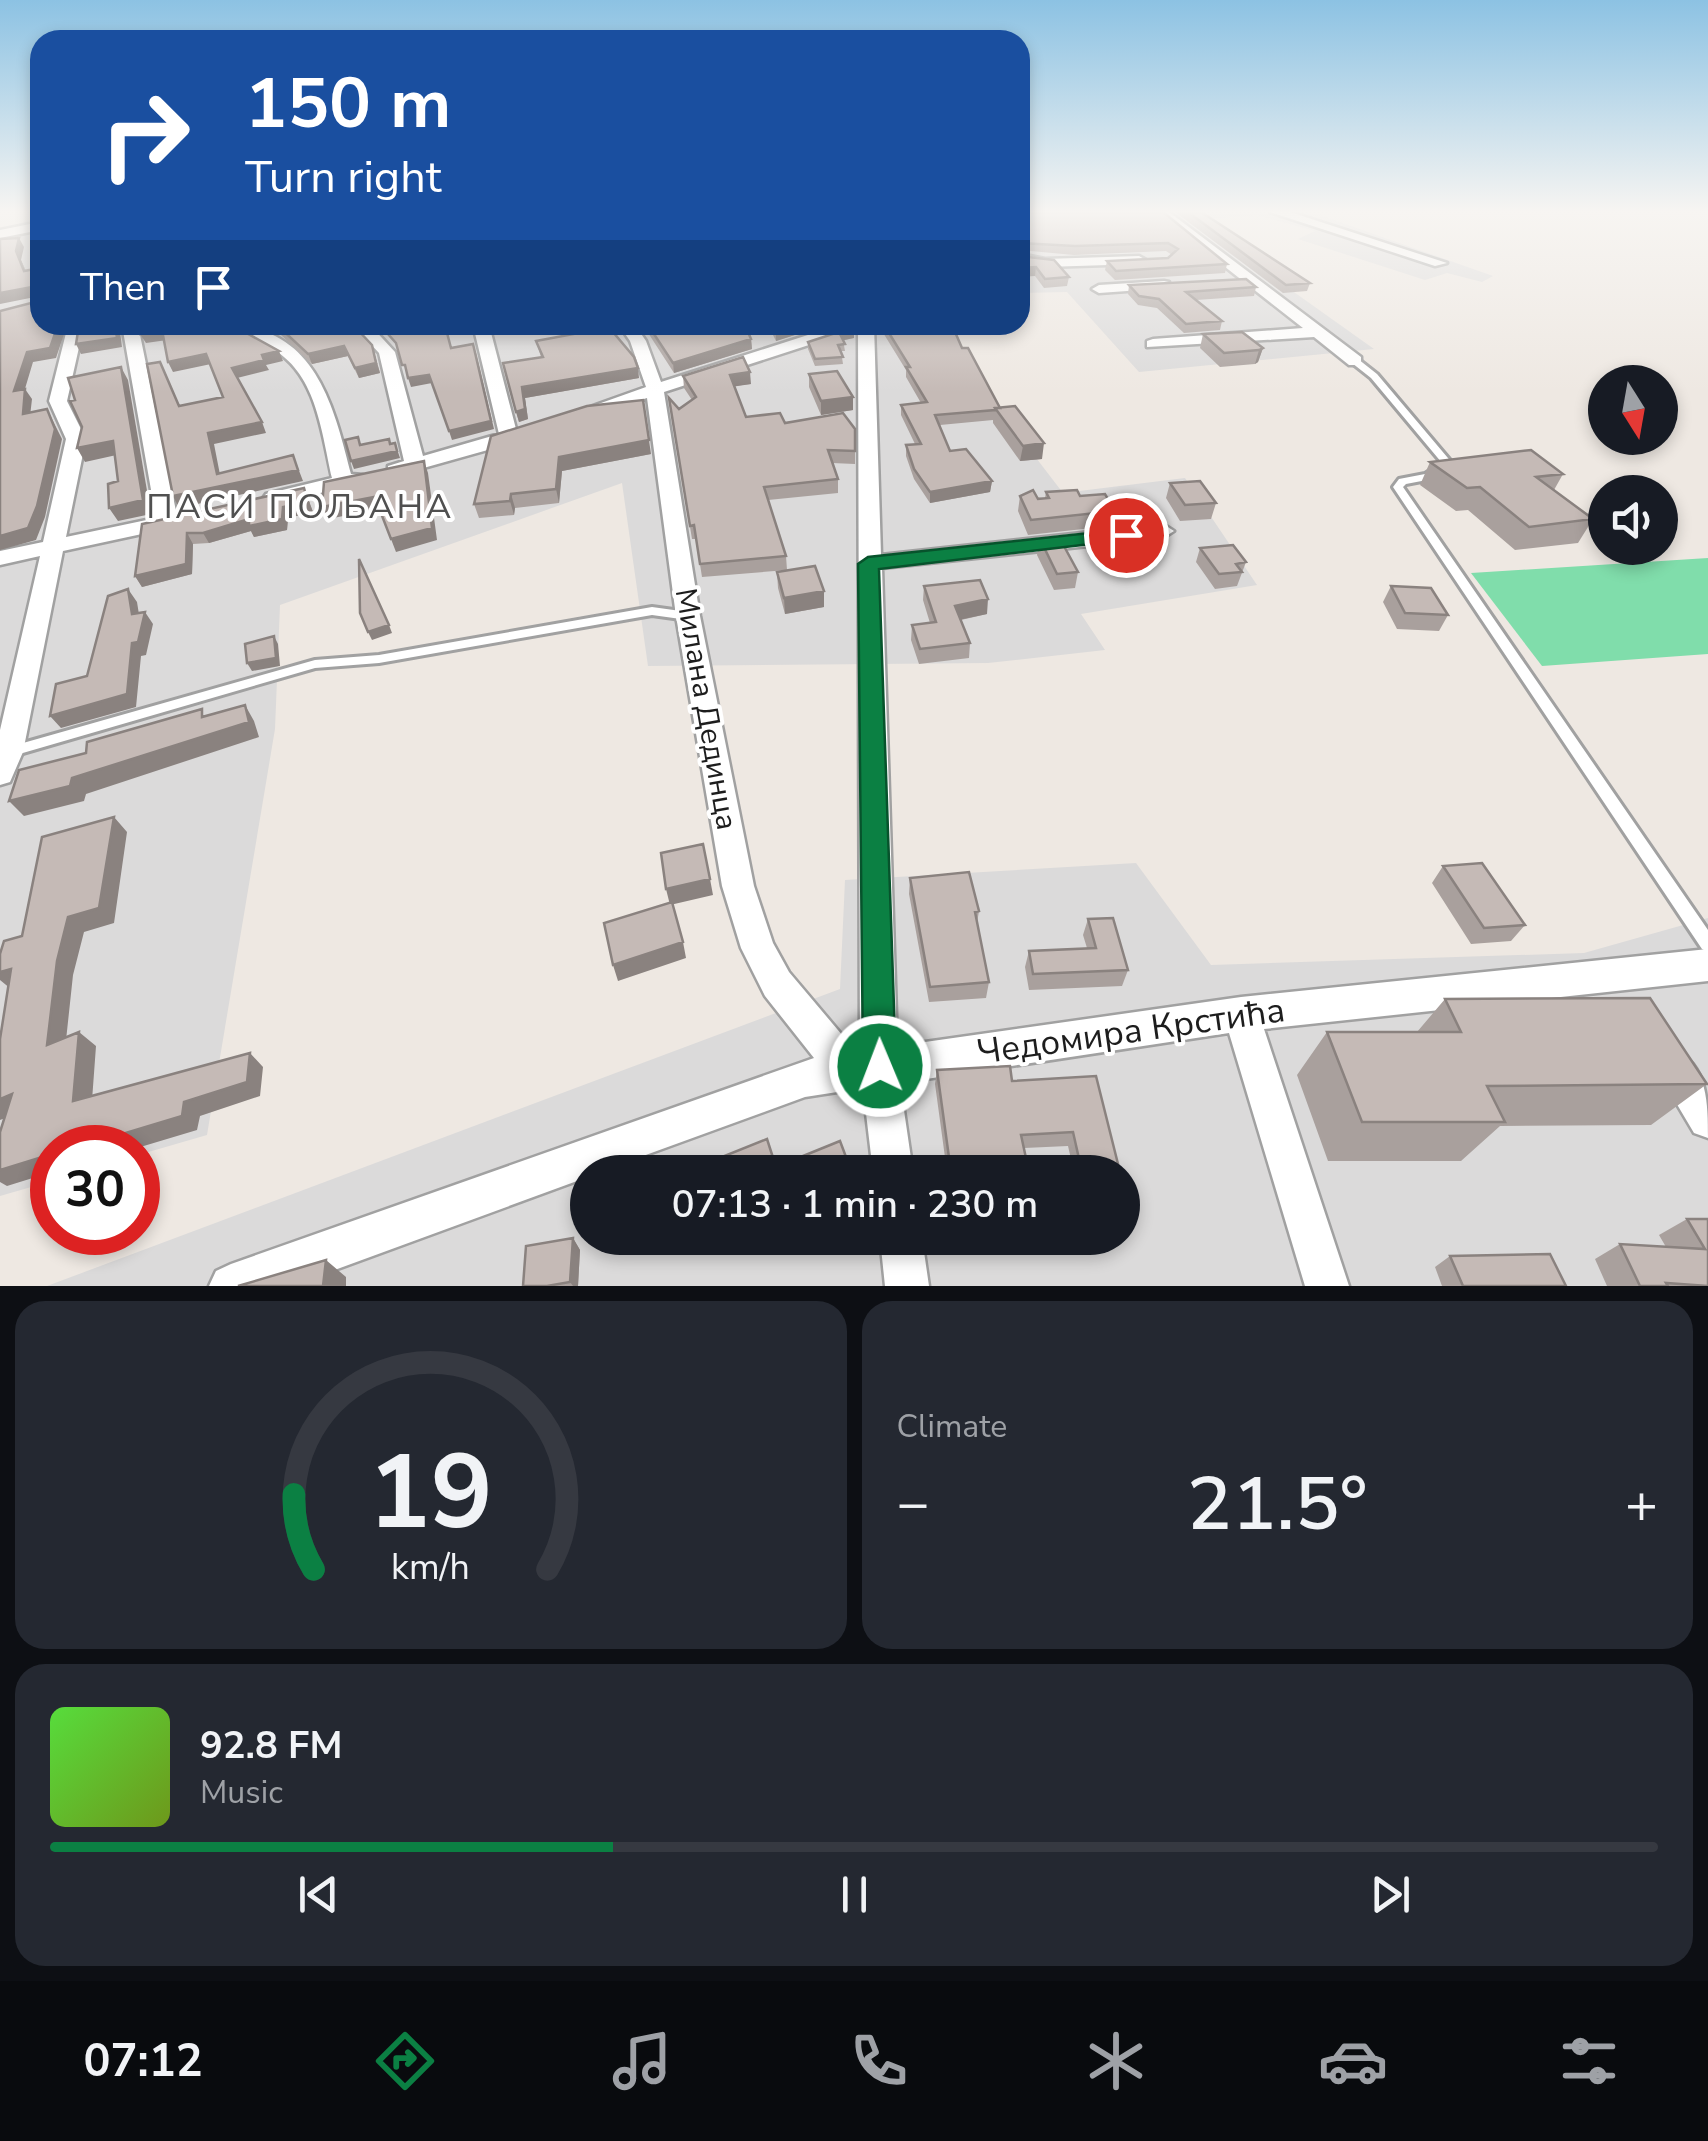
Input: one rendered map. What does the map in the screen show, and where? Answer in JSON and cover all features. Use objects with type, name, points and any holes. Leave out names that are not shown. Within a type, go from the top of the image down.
[{"type":"street","points":[[1240,272],[1355,361]]},
{"type":"street","points":[[1230,280],[1249,279]]},
{"type":"street","points":[[1099,289],[1174,284]]},
{"type":"street","points":[[1152,344],[1317,332]]},
{"type":"street","points":[[5,763],[76,440],[58,401],[74,335]]},
{"type":"street","points":[[0,558],[175,520],[132,335]]},
{"type":"street","points":[[253,335],[289,352],[308,375],[324,410],[343,482]]},
{"type":"street","points":[[371,335],[388,352],[416,465]]},
{"type":"street","points":[[483,335],[509,438]]},
{"type":"street","name":"Милана Дединца","points":[[633,335],[655,388],[688,616],[738,886],[758,948],[777,984],[834,1055],[841,1070]]},
{"type":"street","points":[[255,502],[416,465],[509,438],[822,335]]},
{"type":"street","points":[[866,335],[880,1066],[891,1155]]},
{"type":"street","points":[[868,564],[1163,531]]},
{"type":"street","name":"Чедомира Крстића","points":[[231,1286],[805,1078],[841,1070],[1241,1014],[1708,965]]},
{"type":"street","points":[[1611,973],[1633,1006]]},
{"type":"street","points":[[1241,1014],[1327,1286]]},
{"type":"street","points":[[1654,1038],[1708,1119]]},
{"type":"street","points":[[903,1255],[907,1286]]},
{"type":"lane","points":[[1355,361],[1374,376],[1448,464],[1428,477],[1403,481],[1398,488],[1708,944]]},
{"type":"lane","points":[[5,763],[315,664],[379,659],[524,635],[570,622],[652,611],[688,616]]},
{"type":"shaded area","points":[[0,272],[30,272],[30,335],[942,335],[1063,493],[1185,478],[1257,585],[1081,614],[1105,650],[988,663],[648,666],[622,483],[280,605],[275,729],[207,1135],[160,1149],[160,1125],[30,1125],[30,1187],[0,1196]]},
{"type":"shaded area","points":[[1030,272],[1266,272],[1374,349],[1139,372],[1067,292],[1030,293]]},
{"type":"shaded area","points":[[1400,272],[1482,272],[1493,276],[1482,282],[1447,273],[1425,280]]},
{"type":"shaded area","points":[[1136,863],[1211,965],[1584,953],[1708,918],[1708,1286],[47,1286],[130,1255],[160,1255],[160,1244],[840,989],[845,880]]},
{"type":"green space","points":[[1708,558],[1708,654],[1542,666],[1471,573],[1597,565],[1678,565],[1678,560]]},
{"type":"building","points":[[0,272],[30,272],[30,287],[0,293]]},
{"type":"building","points":[[1040,272],[1065,272],[1069,277],[1045,279]]},
{"type":"building","points":[[1269,272],[1293,272],[1310,283],[1286,285]]},
{"type":"building","points":[[1246,279],[1256,287],[1186,292],[1222,321],[1186,324],[1159,299],[1139,296],[1129,285]]},
{"type":"building","points":[[30,303],[30,335],[55,335],[50,348],[27,352],[14,391],[25,389],[23,414],[47,409],[55,429],[28,528],[0,536],[0,311]]},
{"type":"building","points":[[1242,332],[1263,348],[1224,353],[1203,334]]},
{"type":"building","points":[[77,335],[117,335],[117,338],[76,344]]},
{"type":"building","points":[[163,335],[250,335],[279,351],[262,355],[264,360],[232,368],[262,422],[208,433],[217,474],[293,455],[298,470],[173,496],[147,364],[160,362],[179,406],[223,397],[206,354],[168,362]]},
{"type":"building","points":[[288,335],[362,335],[372,345],[376,363],[355,368],[344,346],[308,354]]},
{"type":"building","points":[[389,335],[448,335],[451,348],[473,344],[491,421],[449,431],[429,375],[408,378],[396,343]]},
{"type":"building","points":[[569,335],[615,335],[638,368],[522,387],[525,409],[516,412],[503,363],[543,357],[536,341]]},
{"type":"building","points":[[655,335],[749,335],[751,339],[673,363]]},
{"type":"building","points":[[840,335],[845,344],[838,345],[843,357],[815,359],[808,342]]},
{"type":"building","points":[[890,335],[956,335],[962,348],[968,348],[1000,408],[935,415],[950,451],[966,449],[992,481],[930,492],[914,469],[906,445],[921,444],[901,405],[927,402],[906,367],[910,367]]},
{"type":"building","points":[[743,357],[750,372],[730,375],[746,417],[780,413],[785,423],[843,413],[855,429],[855,451],[828,450],[838,479],[764,487],[786,556],[700,564],[669,398],[679,409],[696,397],[683,376]]},
{"type":"building","points":[[121,367],[143,500],[109,508],[108,484],[118,481],[113,441],[77,448],[82,427],[70,401],[75,400],[68,378]]},
{"type":"building","points":[[837,371],[853,397],[821,401],[809,374]]},
{"type":"building","points":[[643,400],[649,440],[559,457],[556,489],[511,494],[510,501],[474,504],[491,436],[587,406]]},
{"type":"building","points":[[1015,406],[1044,443],[1023,446],[995,408]]},
{"type":"building","points":[[358,437],[360,445],[389,439],[397,451],[351,461],[345,440]]},
{"type":"building","points":[[1531,450],[1563,474],[1536,477],[1588,515],[1588,520],[1529,527],[1480,487],[1467,488],[1430,462]]},
{"type":"building","points":[[424,461],[432,528],[391,539],[379,508],[379,496],[322,507],[324,482]]},
{"type":"building","points":[[1200,481],[1216,503],[1185,505],[1170,483]]},
{"type":"building","points":[[304,488],[308,502],[283,507],[282,519],[249,526],[249,519],[203,533],[187,533],[186,564],[135,576],[142,524]]},
{"type":"building","points":[[1033,490],[1038,499],[1049,498],[1046,492],[1077,490],[1080,496],[1105,494],[1115,511],[1031,520],[1020,496]]},
{"type":"building","points":[[1059,537],[1078,572],[1057,574],[1040,539]]},
{"type":"building","points":[[1233,545],[1246,562],[1236,564],[1242,572],[1219,574],[1200,548]]},
{"type":"building","points":[[359,559],[389,625],[368,632],[360,613]]},
{"type":"building","points":[[815,566],[824,591],[784,598],[777,572]]},
{"type":"building","points":[[980,580],[988,599],[955,606],[970,643],[920,649],[912,625],[936,622],[924,586]]},
{"type":"building","points":[[1391,586],[1431,588],[1448,615],[1405,613]]},
{"type":"building","points":[[128,589],[132,614],[145,612],[138,642],[132,643],[127,694],[50,716],[56,684],[87,676],[108,596]]},
{"type":"building","points":[[274,636],[276,658],[247,663],[245,644]]},
{"type":"building","points":[[245,705],[249,722],[72,778],[70,786],[9,801],[19,770],[86,753],[87,742],[202,709],[202,717]]},
{"type":"building","points":[[114,817],[99,908],[68,917],[57,961],[47,1045],[79,1032],[73,1101],[250,1053],[247,1082],[184,1102],[182,1116],[152,1125],[30,1125],[30,1161],[0,1170],[0,1132],[12,1094],[0,1099],[0,1039],[11,969],[0,972],[0,954],[4,941],[22,936],[42,837]]},
{"type":"building","points":[[703,844],[710,879],[666,889],[661,853]]},
{"type":"building","points":[[1482,863],[1525,925],[1484,928],[1443,866]]},
{"type":"building","points":[[969,872],[989,982],[930,987],[910,878]]},
{"type":"building","points":[[672,902],[683,942],[613,965],[604,923]]},
{"type":"building","points":[[1113,918],[1128,970],[1033,974],[1029,951],[1096,948],[1088,919]]},
{"type":"building","points":[[1650,998],[1707,1084],[1487,1086],[1505,1122],[1362,1122],[1327,1032],[1461,1032],[1445,999]]},
{"type":"building","points":[[1010,1066],[1012,1081],[1096,1076],[1116,1155],[1078,1155],[1073,1132],[1021,1135],[1025,1155],[949,1155],[937,1070]]},
{"type":"building","points":[[767,1139],[772,1155],[727,1155]]},
{"type":"building","points":[[840,1141],[845,1155],[806,1155]]},
{"type":"building","points":[[1687,1219],[1708,1219],[1708,1286],[1640,1286],[1620,1244],[1705,1249]]},
{"type":"building","points":[[570,1239],[570,1282],[523,1286],[526,1246]]},
{"type":"building","points":[[1550,1254],[1566,1286],[1463,1286],[1450,1256]]},
{"type":"building","points":[[326,1260],[323,1286],[238,1286]]},
{"type":"district","name":"ПАСИ ПОЉАНА","points":[[300,506]]},
{"type":"route","points":[[880,1066],[868,564],[1126,535]]}]
